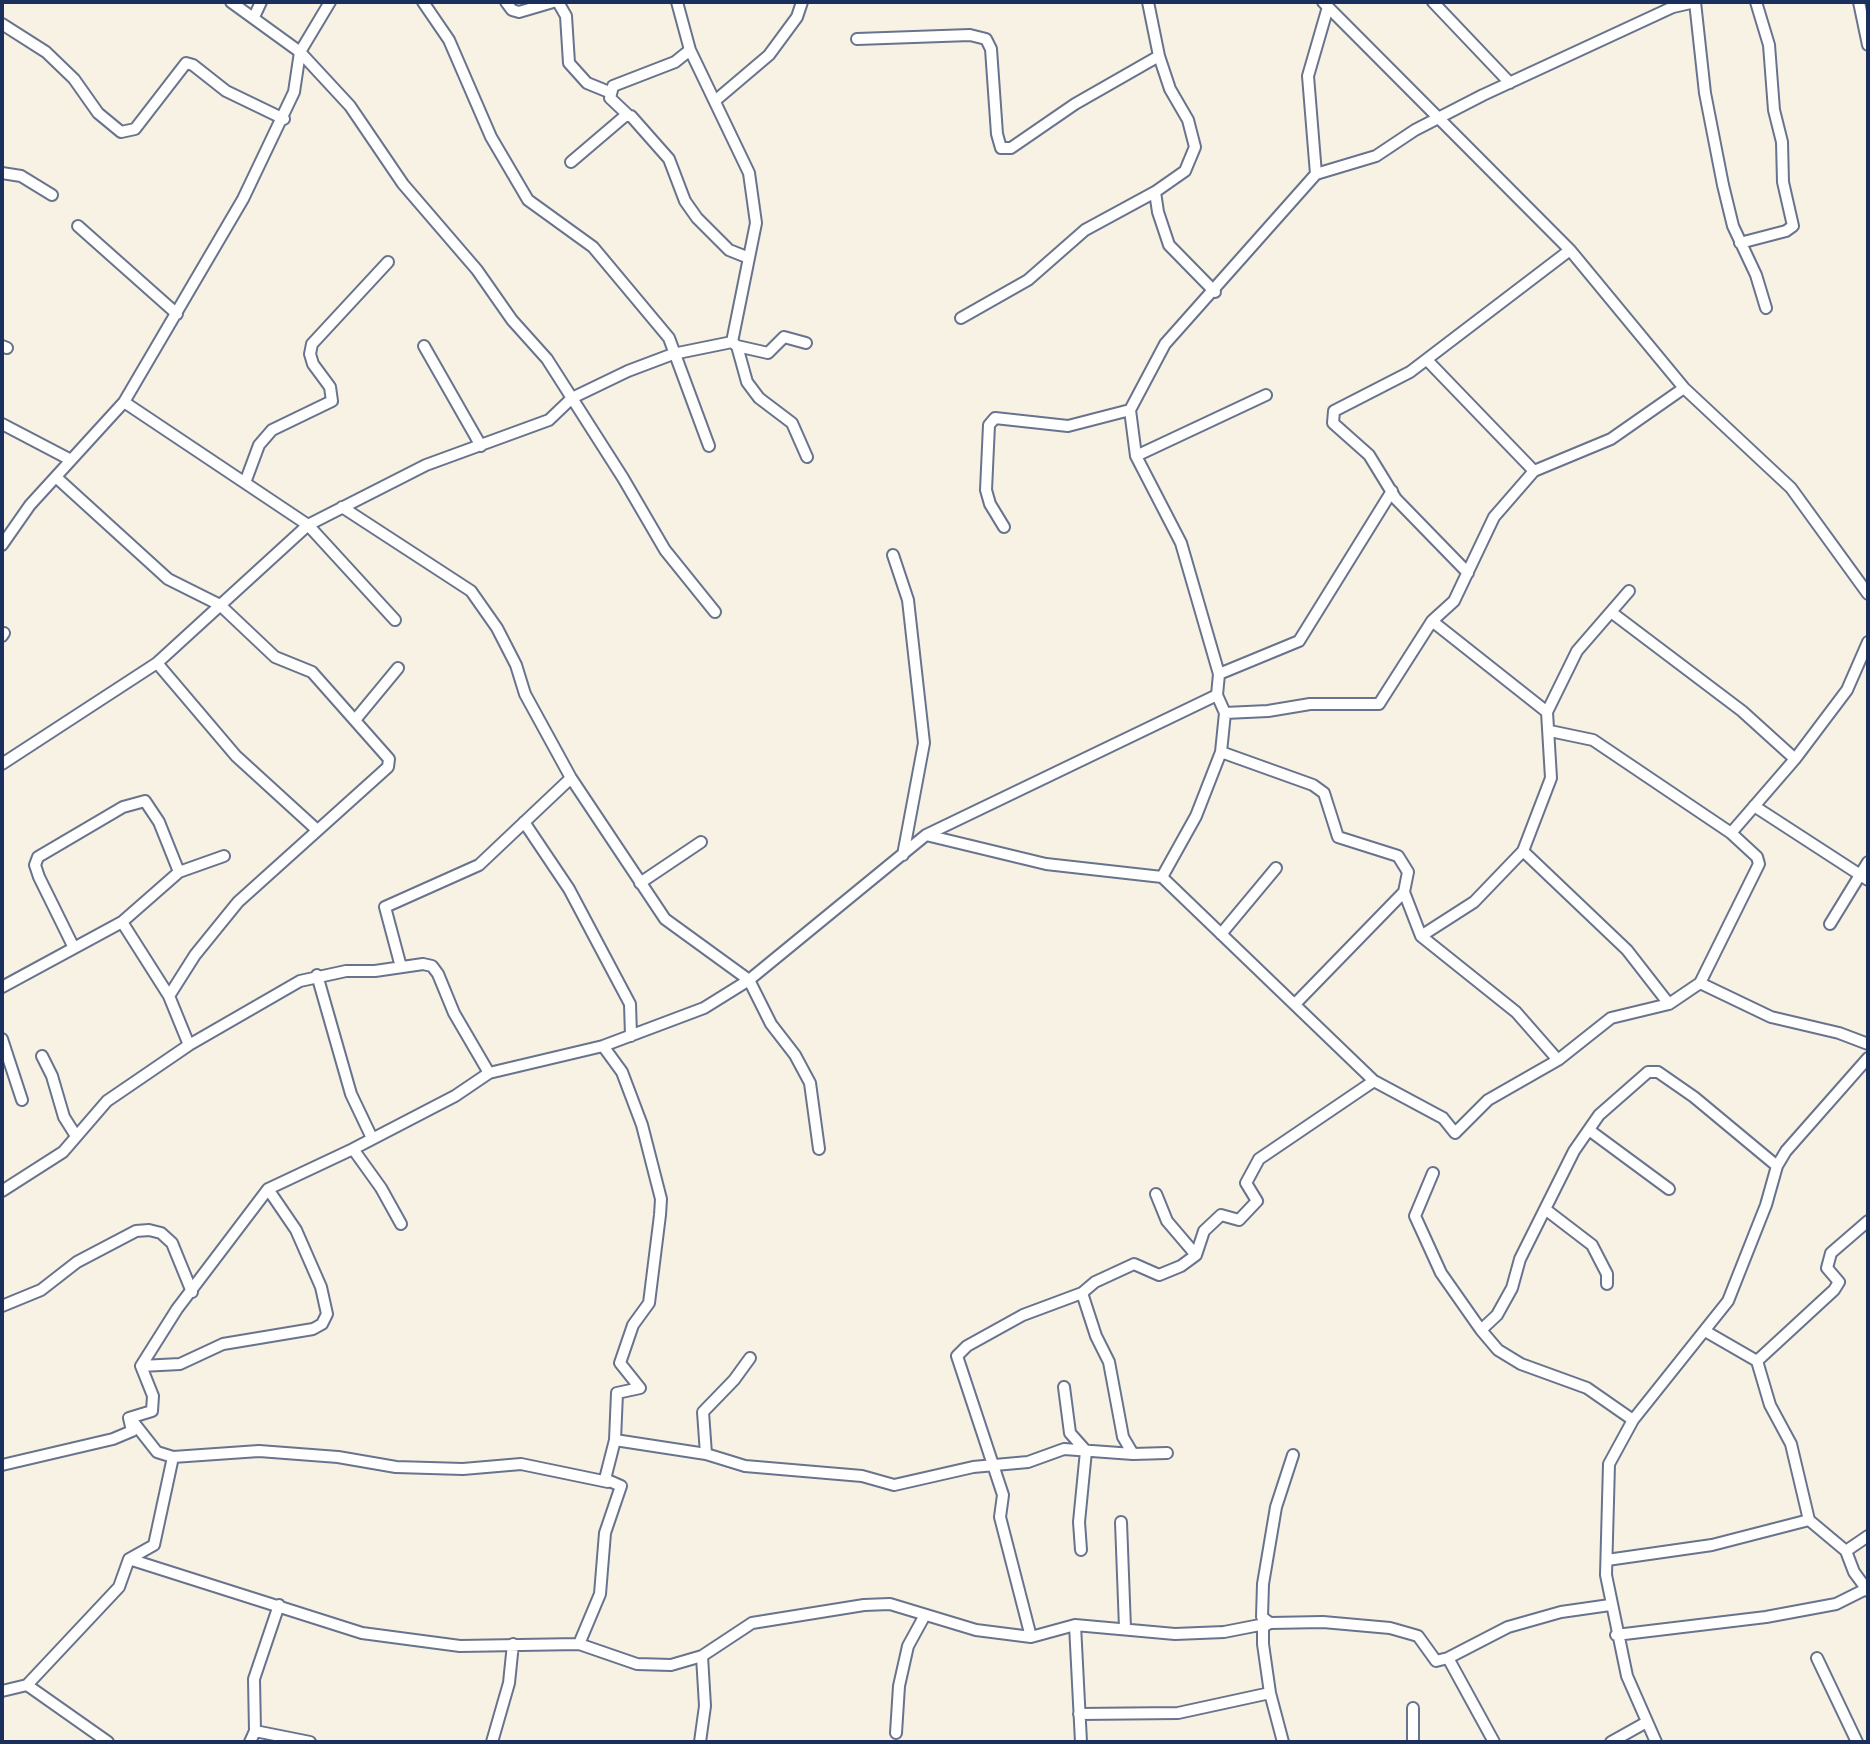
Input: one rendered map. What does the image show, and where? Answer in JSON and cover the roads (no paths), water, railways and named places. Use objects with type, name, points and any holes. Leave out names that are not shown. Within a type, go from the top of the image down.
[{"type":"street","points":[[231,2],[300,52],[350,106],[403,184],[477,270],[572,398],[665,550],[715,612]]},
{"type":"street","points":[[254,17],[261,2]]},
{"type":"street","points":[[2,545],[30,505],[57,478],[69,459],[124,402],[243,199],[284,119],[294,92],[300,52],[330,2]]},
{"type":"street","points":[[423,2],[449,40],[491,137],[528,200],[593,247],[663,330],[709,446]]},
{"type":"street","points":[[506,2],[512,10],[519,12],[555,2],[566,16],[569,63],[587,83],[609,92]]},
{"type":"street","points":[[677,2],[690,50],[749,173],[756,223],[734,344],[747,382],[759,398],[792,423],[807,457]]},
{"type":"street","points":[[716,100],[769,55],[797,17],[802,2]]},
{"type":"street","points":[[961,318],[1028,280],[1085,230],[1155,192],[1185,171],[1195,147],[1188,120],[1170,89],[1159,56],[1148,2]]},
{"type":"street","points":[[1433,2],[1510,83]]},
{"type":"street","points":[[1162,877],[1196,816],[1221,752],[1225,713],[1217,695],[1219,674],[1181,543],[1136,456],[1130,410],[1165,344],[1215,292],[1316,174],[1376,156],[1510,83],[1673,5],[1695,2],[1705,93],[1723,185],[1740,243],[1756,275],[1766,308]]},
{"type":"street","points":[[1740,243],[1786,231],[1793,226],[1783,182],[1782,142],[1774,110],[1769,45],[1756,2]]},
{"type":"street","points":[[1859,2],[1868,45]]},
{"type":"street","points":[[1326,5],[1570,250],[1684,388],[1791,488],[1868,594]]},
{"type":"street","points":[[1316,174],[1308,76],[1326,5]]},
{"type":"street","points":[[2,24],[46,52],[74,79],[98,113],[121,132],[135,129],[186,63],[226,91],[284,119]]},
{"type":"street","points":[[857,39],[970,35],[986,39],[991,49],[997,134],[1001,148],[1011,148],[1075,104],[1159,56]]},
{"type":"street","points":[[609,92],[628,77],[675,62],[690,50]]},
{"type":"street","points":[[609,92],[610,98],[640,123],[669,159],[685,201],[697,218],[729,250],[749,258]]},
{"type":"street","points":[[571,162],[628,115]]},
{"type":"street","points":[[2,173],[21,176],[52,195]]},
{"type":"street","points":[[1155,192],[1169,245],[1215,292]]},
{"type":"street","points":[[78,226],[177,314]]},
{"type":"street","points":[[1468,573],[1392,491],[1369,455],[1333,423],[1334,411],[1427,360],[1570,250]]},
{"type":"street","points":[[246,480],[259,445],[272,430],[332,401],[330,387],[313,364],[310,354],[312,344],[388,262]]},
{"type":"street","points":[[2,764],[157,663],[308,525],[342,507],[426,465],[549,420],[572,398],[673,354],[734,344],[768,353],[784,337],[806,343]]},
{"type":"street","points":[[424,346],[481,446]]},
{"type":"street","points":[[1427,360],[1534,471]]},
{"type":"street","points":[[1225,713],[1268,711],[1310,704],[1379,704],[1432,621],[1454,601],[1494,517],[1534,471],[1611,439],[1684,388]]},
{"type":"street","points":[[1136,456],[1266,395]]},
{"type":"street","points":[[124,402],[215,464],[246,480],[308,525],[395,620]]},
{"type":"street","points":[[1004,527],[990,504],[986,490],[989,425],[995,418],[1068,426],[1130,410]]},
{"type":"street","points":[[2,424],[69,459]]},
{"type":"street","points":[[57,478],[168,579],[220,605],[269,653],[312,672],[386,752],[390,763],[238,902],[169,996]]},
{"type":"street","points":[[1219,674],[1299,641],[1392,491]]},
{"type":"street","points":[[342,507],[471,591],[497,628],[516,665],[525,694],[571,778],[665,919],[749,980],[771,1024],[795,1055],[810,1083],[819,1149]]},
{"type":"street","points":[[893,555],[908,600],[924,743],[903,855]]},
{"type":"street","points":[[1421,936],[1474,902],[1523,851],[1551,778],[1547,712],[1577,651],[1629,591]]},
{"type":"street","points":[[1611,612],[1742,711],[1795,759]]},
{"type":"street","points":[[1432,621],[1547,712]]},
{"type":"street","points":[[1731,833],[1795,759],[1847,690],[1868,642]]},
{"type":"street","points":[[157,663],[236,756],[316,829]]},
{"type":"street","points":[[355,720],[369,698],[398,668]]},
{"type":"street","points":[[141,1366],[268,1189],[455,1096],[489,1073],[603,1046],[704,1008],[749,980],[926,835],[1217,695]]},
{"type":"street","points":[[926,835],[1046,864],[1162,877],[1374,1081],[1443,1118],[1455,1133],[1488,1100],[1558,1060],[1611,1018],[1669,1004],[1700,983],[1759,864],[1757,857],[1731,833],[1593,740],[1550,731]]},
{"type":"street","points":[[1221,752],[1313,785],[1324,793],[1338,837],[1398,856],[1408,872],[1404,892],[1421,936],[1516,1012],[1558,1060]]},
{"type":"street","points":[[401,967],[385,907],[479,865],[571,778]]},
{"type":"street","points":[[74,948],[39,877],[35,865],[38,857],[123,807],[145,801],[152,808],[179,872]]},
{"type":"street","points":[[1754,806],[1864,878]]},
{"type":"street","points":[[524,822],[569,889],[630,1004],[631,1036]]},
{"type":"street","points":[[640,883],[701,842]]},
{"type":"street","points":[[1523,851],[1627,950],[1669,1004]]},
{"type":"street","points":[[2,987],[122,922],[179,872],[224,856]]},
{"type":"street","points":[[1830,924],[1864,878],[1868,862]]},
{"type":"street","points":[[1221,934],[1276,868]]},
{"type":"street","points":[[1295,1004],[1404,892]]},
{"type":"street","points":[[122,922],[169,996],[189,1045]]},
{"type":"street","points":[[2,1191],[50,1161],[107,1101],[240,1012],[317,975],[432,966],[489,1073]]},
{"type":"street","points":[[317,975],[351,1094],[371,1136]]},
{"type":"street","points":[[1700,983],[1771,1017],[1839,1033],[1868,1044]]},
{"type":"street","points":[[2,1039],[22,1100]]},
{"type":"street","points":[[603,1046],[622,1072],[642,1125],[661,1199],[649,1303],[633,1325],[620,1363],[640,1388],[617,1393],[615,1440],[605,1479],[621,1486]]},
{"type":"street","points":[[42,1056],[52,1076],[64,1117],[76,1136]]},
{"type":"street","points":[[1656,1742],[1645,1723],[1616,1635],[1610,1605],[1607,1560],[1609,1464],[1633,1420],[1728,1301],[1766,1205],[1777,1166],[1868,1058]]},
{"type":"street","points":[[1481,1330],[1497,1315],[1512,1288],[1520,1259],[1574,1151],[1599,1115],[1653,1071],[1694,1097],[1777,1166]]},
{"type":"street","points":[[1031,1637],[1000,1517],[1003,1495],[957,1356],[967,1346],[1023,1315],[1082,1293],[1095,1282],[1134,1264],[1159,1275],[1196,1255],[1204,1231],[1221,1215],[1239,1220],[1257,1201],[1246,1183],[1259,1159],[1374,1081]]},
{"type":"street","points":[[1589,1130],[1669,1189]]},
{"type":"street","points":[[353,1149],[381,1188],[401,1224]]},
{"type":"street","points":[[1433,1173],[1415,1216],[1441,1273],[1481,1330],[1498,1350],[1521,1364],[1587,1388],[1633,1420]]},
{"type":"street","points":[[141,1366],[180,1364],[223,1344],[313,1329],[322,1324],[327,1314],[321,1287],[296,1230],[268,1189]]},
{"type":"street","points":[[1156,1194],[1167,1221],[1196,1255]]},
{"type":"street","points":[[1545,1209],[1592,1245],[1607,1274],[1607,1284]]},
{"type":"street","points":[[1757,1361],[1834,1290],[1839,1282],[1827,1268],[1831,1253],[1868,1221]]},
{"type":"street","points":[[2,1306],[41,1290],[77,1262],[136,1231],[149,1230],[161,1233],[172,1243],[192,1292]]},
{"type":"street","points":[[1082,1293],[1096,1336],[1109,1362],[1123,1437],[1133,1454]]},
{"type":"street","points":[[1616,1635],[1780,1615],[1836,1604],[1867,1590],[1854,1572],[1846,1551],[1809,1520],[1791,1444],[1770,1405],[1757,1361],[1705,1331]]},
{"type":"street","points":[[706,1454],[703,1412],[750,1358]]},
{"type":"street","points":[[129,1418],[152,1411],[153,1396],[141,1366]]},
{"type":"street","points":[[1064,1387],[1070,1433],[1086,1451],[1079,1522],[1081,1550]]},
{"type":"street","points":[[129,1418],[157,1452],[173,1457],[259,1451],[338,1457],[396,1467],[463,1469],[521,1464],[621,1486]]},
{"type":"street","points":[[2,1465],[113,1439],[132,1431],[129,1418]]},
{"type":"street","points":[[615,1440],[706,1454],[745,1466],[862,1476],[894,1485],[973,1467],[1028,1462],[1064,1449],[1167,1453]]},
{"type":"street","points":[[1270,1623],[1262,1617],[1263,1584],[1276,1507],[1293,1455]]},
{"type":"street","points":[[2,1691],[27,1685],[119,1587],[129,1559],[154,1545],[173,1457]]},
{"type":"street","points":[[579,1644],[600,1594],[605,1533],[621,1486]]},
{"type":"street","points":[[1607,1560],[1712,1545],[1809,1520]]},
{"type":"street","points":[[1121,1522],[1125,1628]]},
{"type":"street","points":[[1846,1551],[1868,1536]]},
{"type":"street","points":[[129,1559],[381,1637],[460,1646],[579,1644],[637,1664],[671,1665],[702,1656],[752,1623],[864,1605],[890,1604],[976,1630],[1031,1637],[1075,1625],[1125,1628],[1142,1633],[1187,1634],[1224,1632],[1270,1623],[1323,1622],[1390,1628],[1418,1636],[1436,1661],[1448,1658],[1508,1627],[1561,1612],[1610,1605]]},
{"type":"street","points":[[279,1605],[254,1679],[253,1737],[310,1742]]},
{"type":"street","points":[[896,1733],[899,1686],[908,1646],[925,1615]]},
{"type":"street","points":[[1270,1623],[1263,1627],[1263,1644],[1270,1693],[1283,1742]]},
{"type":"street","points":[[1075,1625],[1081,1742]]},
{"type":"street","points":[[492,1742],[509,1683],[513,1644]]},
{"type":"street","points":[[700,1742],[705,1706],[702,1656]]},
{"type":"street","points":[[1448,1658],[1494,1742]]},
{"type":"street","points":[[1817,1658],[1857,1742]]},
{"type":"street","points":[[27,1685],[108,1742]]},
{"type":"street","points":[[1079,1714],[1178,1713],[1270,1693]]},
{"type":"street","points":[[1413,1708],[1413,1742]]},
{"type":"street","points":[[1611,1742],[1645,1723]]}]
